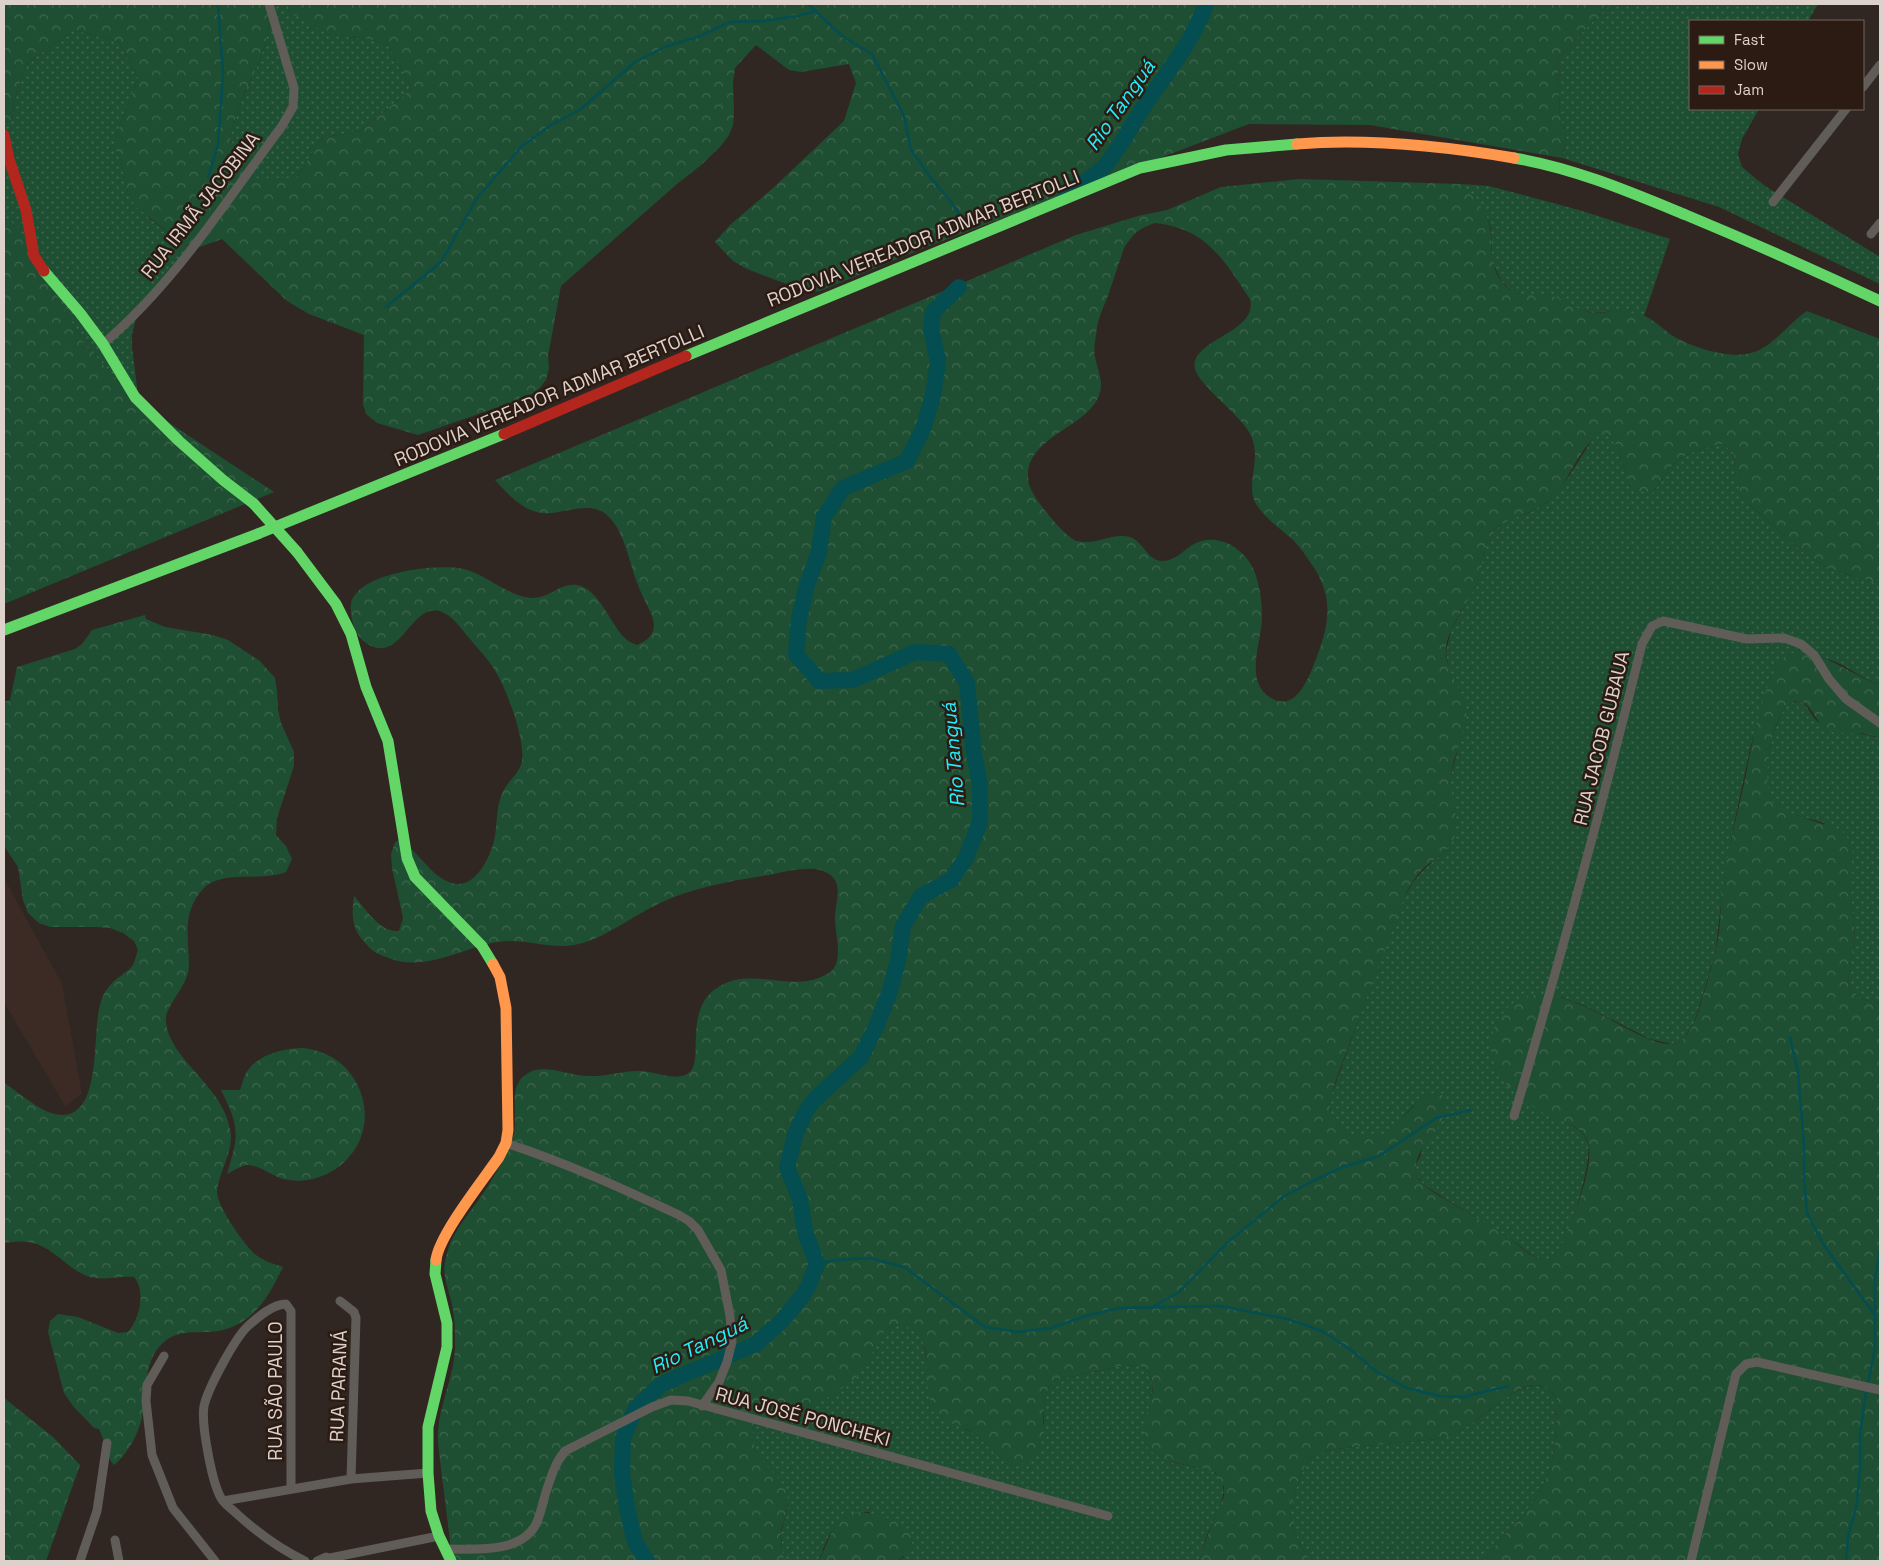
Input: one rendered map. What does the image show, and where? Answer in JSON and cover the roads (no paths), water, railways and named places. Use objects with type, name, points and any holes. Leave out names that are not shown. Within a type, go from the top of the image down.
[{"type":"main road","points":[[4,135],[9,160],[26,210],[34,256],[48,278],[80,313],[103,344],[135,397],[179,441],[223,480],[254,504],[297,552],[336,604],[350,634],[366,687],[388,741],[406,858],[415,877],[482,946],[500,977],[506,1008],[508,1130],[506,1143],[478,1190],[444,1237],[437,1253],[435,1274],[447,1323],[447,1347],[428,1427],[428,1473],[431,1511],[450,1561]]},
{"type":"main road","name":"RODOVIA VEREADOR ADMAR BERTOLLI","points":[[4,630],[260,533],[493,439],[777,317],[1140,168],[1226,150],[1307,143],[1376,143],[1453,148],[1542,163],[1624,189],[1789,258],[1880,301]]},
{"type":"street","name":"RUA IRMÃ JACOBINA","points":[[103,344],[123,328],[182,262],[282,126],[293,107],[294,88],[269,4]]},
{"type":"street","points":[[1864,86],[1880,65]]},
{"type":"street","points":[[1773,202],[1845,110]]},
{"type":"street","points":[[1871,234],[1880,223]]},
{"type":"street","name":"RUA JACOB GUBAUA","points":[[1514,1116],[1560,960],[1642,644],[1652,626],[1663,621],[1747,639],[1784,638],[1801,644],[1814,655],[1829,679],[1846,699],[1880,723]]},
{"type":"street","name":"RUA JOSÉ PONCHEKI","points":[[506,1143],[551,1157],[584,1171],[679,1215],[698,1230],[721,1270],[730,1316],[732,1342],[719,1382],[702,1406],[1108,1516]]},
{"type":"street","name":"RUA PARANÁ","points":[[340,1301],[354,1312],[356,1318],[351,1479]]},
{"type":"street","name":"RUA SÃO PAULO","points":[[223,1501],[215,1484],[203,1423],[204,1406],[208,1392],[239,1337],[248,1327],[278,1304],[286,1304],[292,1310],[291,1489]]},
{"type":"street","points":[[164,1356],[147,1385],[147,1409],[152,1455],[173,1508],[215,1561]]},
{"type":"street","points":[[1692,1561],[1736,1374],[1746,1364],[1757,1362],[1880,1390]]},
{"type":"street","points":[[446,1549],[488,1548],[516,1542],[529,1534],[537,1522],[557,1460],[566,1451],[652,1407],[671,1400],[702,1406]]},
{"type":"street","points":[[80,1561],[97,1511],[107,1443]]},
{"type":"street","points":[[223,1501],[351,1479],[428,1473]]},
{"type":"street","points":[[223,1501],[255,1530],[292,1555],[306,1561]]},
{"type":"street","points":[[317,1561],[322,1558],[332,1560],[439,1536]]},
{"type":"street","points":[[115,1540],[119,1561]]},
{"type":"waterway","points":[[208,177],[218,145],[223,74],[218,4]]},
{"type":"waterway","points":[[808,4],[842,36],[872,54],[904,116],[911,150],[952,203],[968,228]]},
{"type":"waterway","name":"Rio Tanguá","points":[[1065,192],[1090,179],[1103,168],[1177,59],[1193,33],[1206,4]]},
{"type":"waterway","points":[[386,307],[441,262],[477,198],[522,146],[551,125],[581,109],[635,62],[665,47],[700,36],[730,22],[763,21],[816,11]]},
{"type":"waterway","name":"Rio Tanguá","points":[[647,1561],[635,1542],[627,1508],[622,1473],[623,1438],[636,1408],[662,1384],[756,1344],[782,1321],[808,1287],[817,1264],[805,1232],[800,1199],[787,1168],[795,1135],[806,1111],[815,1099],[861,1057],[876,1027],[889,994],[898,961],[903,926],[921,896],[951,880],[966,858],[980,822],[980,786],[974,753],[967,683],[949,654],[915,652],[853,680],[819,681],[796,654],[799,619],[807,585],[819,552],[824,517],[843,488],[907,461],[923,429],[933,396],[938,361],[931,328],[933,312],[959,287]]},
{"type":"waterway","points":[[1790,1037],[1798,1072],[1807,1213],[1823,1244],[1874,1314]]},
{"type":"waterway","points":[[1154,1306],[1179,1292],[1228,1242],[1283,1197],[1343,1167],[1379,1156],[1436,1118],[1471,1110]]},
{"type":"waterway","points":[[1868,1383],[1875,1349],[1875,1279],[1880,1251]]},
{"type":"waterway","points":[[817,1264],[836,1260],[870,1258],[904,1267],[985,1327],[1018,1332],[1051,1328],[1086,1316],[1119,1308],[1220,1306],[1288,1319],[1322,1331],[1351,1350],[1377,1372],[1407,1388],[1440,1396],[1463,1397],[1508,1386]]},
{"type":"waterway","points":[[1846,1561],[1848,1537],[1857,1503],[1860,1434],[1866,1393]]}]
